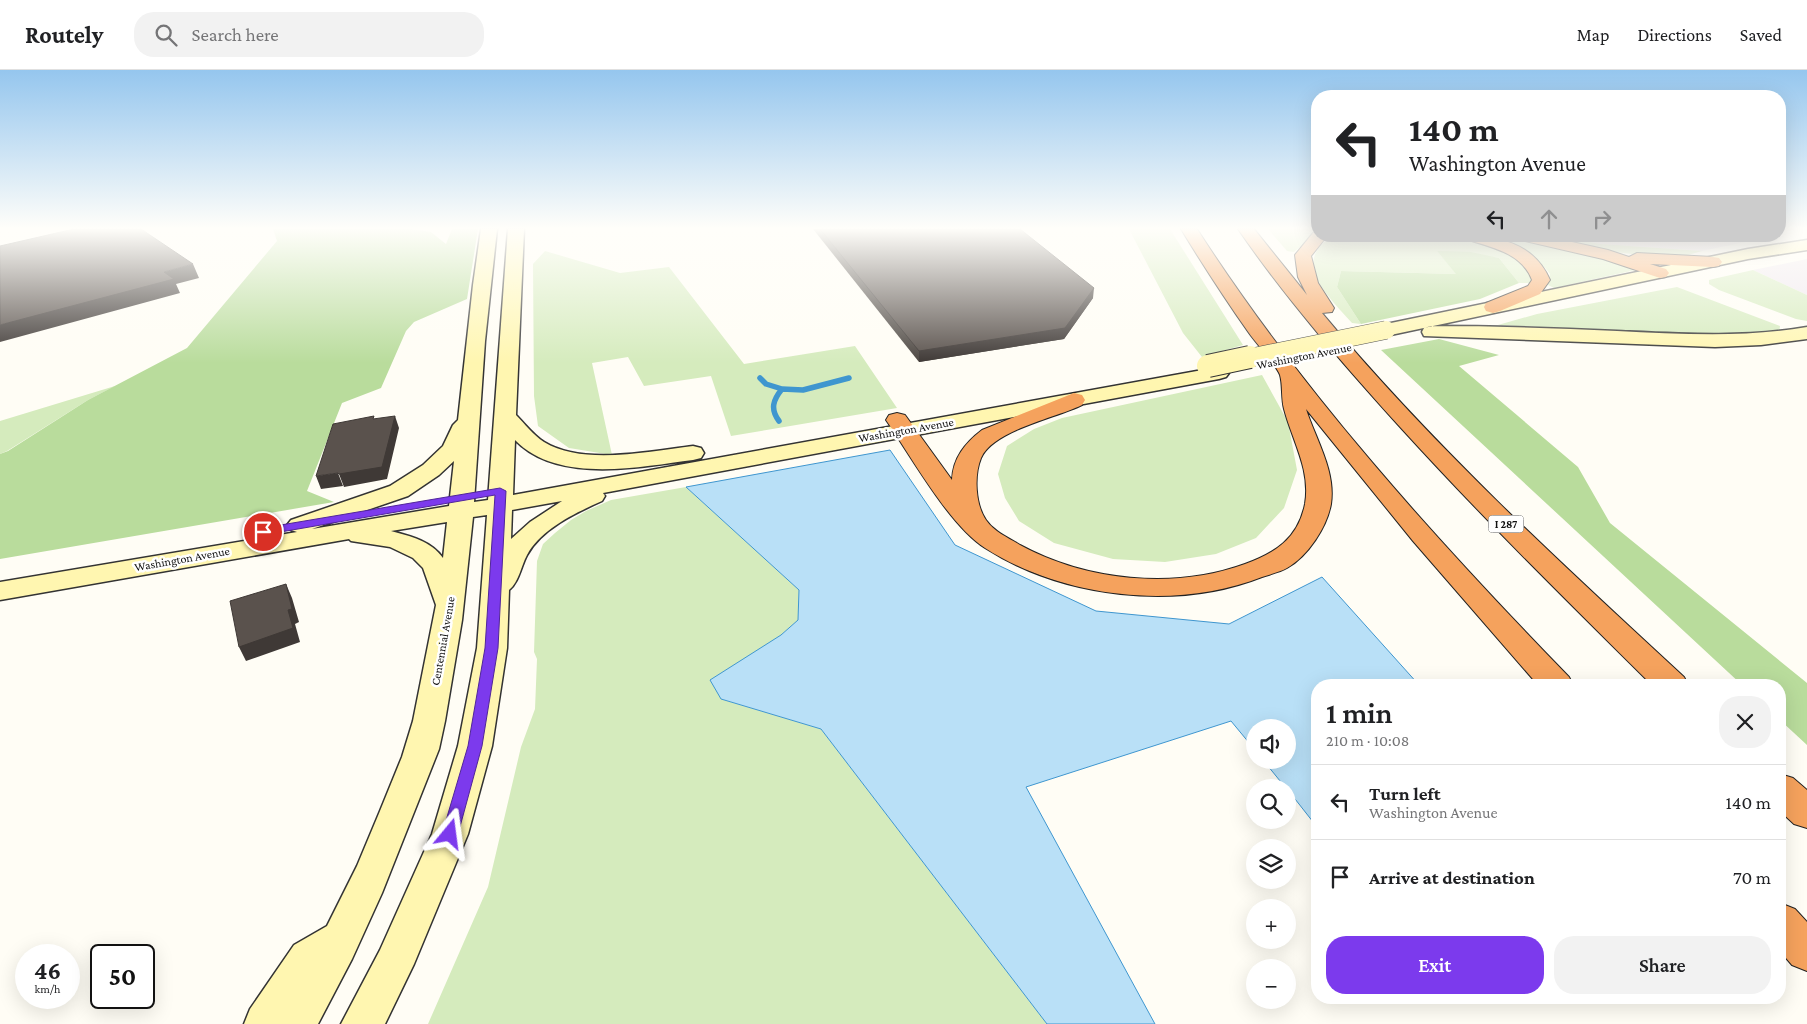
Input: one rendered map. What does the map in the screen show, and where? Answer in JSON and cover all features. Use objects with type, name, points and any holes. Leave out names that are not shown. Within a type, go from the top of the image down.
[{"type":"highway","points":[[1218,274],[1242,310],[1290,375],[1396,505],[1552,679]]},
{"type":"highway","name":"I 287","points":[[1280,274],[1348,356],[1415,430],[1506,524],[1666,679]]},
{"type":"highway","points":[[1305,274],[1316,297],[1341,328],[1348,356]]},
{"type":"highway","points":[[1493,307],[1534,290],[1541,280],[1539,274]]},
{"type":"highway","points":[[901,426],[950,497],[994,542],[1026,559],[1086,578],[1129,586],[1172,588],[1217,582],[1247,574],[1279,561],[1303,536],[1310,525],[1318,503],[1316,465],[1295,409],[1290,375]]},
{"type":"highway","points":[[972,519],[964,491],[966,465],[972,451],[983,440],[1000,429],[1074,400]]},
{"type":"highway","points":[[1786,794],[1807,813]]},
{"type":"highway","points":[[1786,928],[1807,951]]},
{"type":"main road","name":"Centennial Avenue","points":[[295,1024],[324,975],[381,853],[423,748],[447,633],[462,505],[483,274]]},
{"type":"main road","points":[[362,1024],[394,964],[450,834],[475,746],[492,648],[513,274]]},
{"type":"main road","name":"Washington Avenue","points":[[500,498],[626,482],[901,426],[1214,369],[1392,334],[1493,307],[1657,274]]},
{"type":"main road","name":"Washington Avenue","points":[[1392,334],[1420,332],[1709,274]]},
{"type":"main road","points":[[1420,332],[1517,332],[1729,341],[1775,340],[1807,333]]},
{"type":"main road","name":"Washington Avenue","points":[[0,576],[308,531],[462,505],[746,446],[901,426],[1074,400],[1214,369]]},
{"type":"main road","points":[[308,531],[399,491],[431,470],[453,450],[470,410]]},
{"type":"main road","points":[[505,416],[537,448],[578,460],[614,462],[746,446]]},
{"type":"main road","points":[[494,597],[514,553],[538,527],[571,506],[626,482]]},
{"type":"main road","points":[[308,531],[379,536],[419,549],[436,566],[450,609]]},
{"type":"main road","name":"Washington Avenue","points":[[0,592],[308,531]]},
{"type":"main road","points":[[266,1024],[308,958],[341,939]]},
{"type":"shaded area","points":[[1761,274],[1807,274],[1807,295]]},
{"type":"green space","points":[[250,274],[471,274],[467,299],[414,322],[406,331],[381,388],[342,403],[307,491],[334,502],[0,559],[0,454],[8,451],[88,400],[187,348]]},
{"type":"green space","points":[[533,274],[674,274],[744,364],[855,346],[897,408],[731,436],[711,376],[644,386],[628,357],[592,363],[612,455],[569,448],[538,426],[534,396]]},
{"type":"green space","points":[[1152,274],[1198,274],[1243,345],[1202,357],[1183,333]]},
{"type":"green space","points":[[1316,274],[1340,274],[1337,287],[1361,324],[1352,323],[1333,302]]},
{"type":"green space","points":[[1340,274],[1511,274],[1519,283],[1480,299],[1361,324],[1337,287]]},
{"type":"green space","points":[[1511,274],[1530,274],[1531,283],[1519,283]]},
{"type":"green space","points":[[1550,274],[1620,274],[1554,288],[1548,285]]},
{"type":"green space","points":[[1738,274],[1761,274],[1807,295],[1807,321],[1796,319],[1719,290],[1709,284],[1709,280]]},
{"type":"green space","points":[[1677,287],[1780,326],[1779,333],[1738,337],[1498,325],[1537,314]]},
{"type":"green space","points":[[1439,339],[1499,355],[1459,366],[1578,467],[1610,523],[1807,683],[1807,745],[1786,726],[1786,679],[1736,679],[1381,350]]},
{"type":"green space","points":[[1262,375],[1288,422],[1297,470],[1284,508],[1256,538],[1216,554],[1165,562],[1113,559],[1054,543],[1019,521],[1005,498],[998,474],[1007,446],[1034,429],[1062,418]]},
{"type":"green space","points":[[115,386],[88,400],[0,454],[0,421]]},
{"type":"green space","points":[[686,487],[799,590],[798,620],[781,635],[721,699],[821,729],[1047,1024],[428,1024],[488,887],[521,747],[535,709],[537,659],[534,652],[537,561],[543,544],[571,520],[611,500]]},
{"type":"water","points":[[890,450],[955,545],[1096,611],[1229,624],[1322,577],[1414,679],[1311,679],[1311,819],[1296,800],[1296,779],[1278,779],[1270,769],[1296,769],[1296,719],[1246,719],[1246,739],[1231,721],[1026,787],[1155,1024],[1047,1024],[821,729],[721,699],[710,680],[781,635],[798,620],[799,590],[686,487]]},
{"type":"building","points":[[0,274],[166,274],[174,279],[0,325]]},
{"type":"building","points":[[856,274],[1076,274],[1094,288],[1065,328],[919,351]]},
{"type":"building","points":[[374,416],[373,419],[395,416],[382,467],[316,476],[333,424]]},
{"type":"building","points":[[286,584],[292,609],[288,610],[293,628],[239,647],[230,601]]},
{"type":"waterway","points":[[760,378],[766,384],[782,389]]},
{"type":"waterway","points":[[782,389],[803,390],[849,378]]},
{"type":"waterway","points":[[779,421],[774,412],[774,405],[776,397],[782,389]]},
{"type":"route","points":[[263,532],[500,491],[492,648],[475,746],[450,834]]}]
